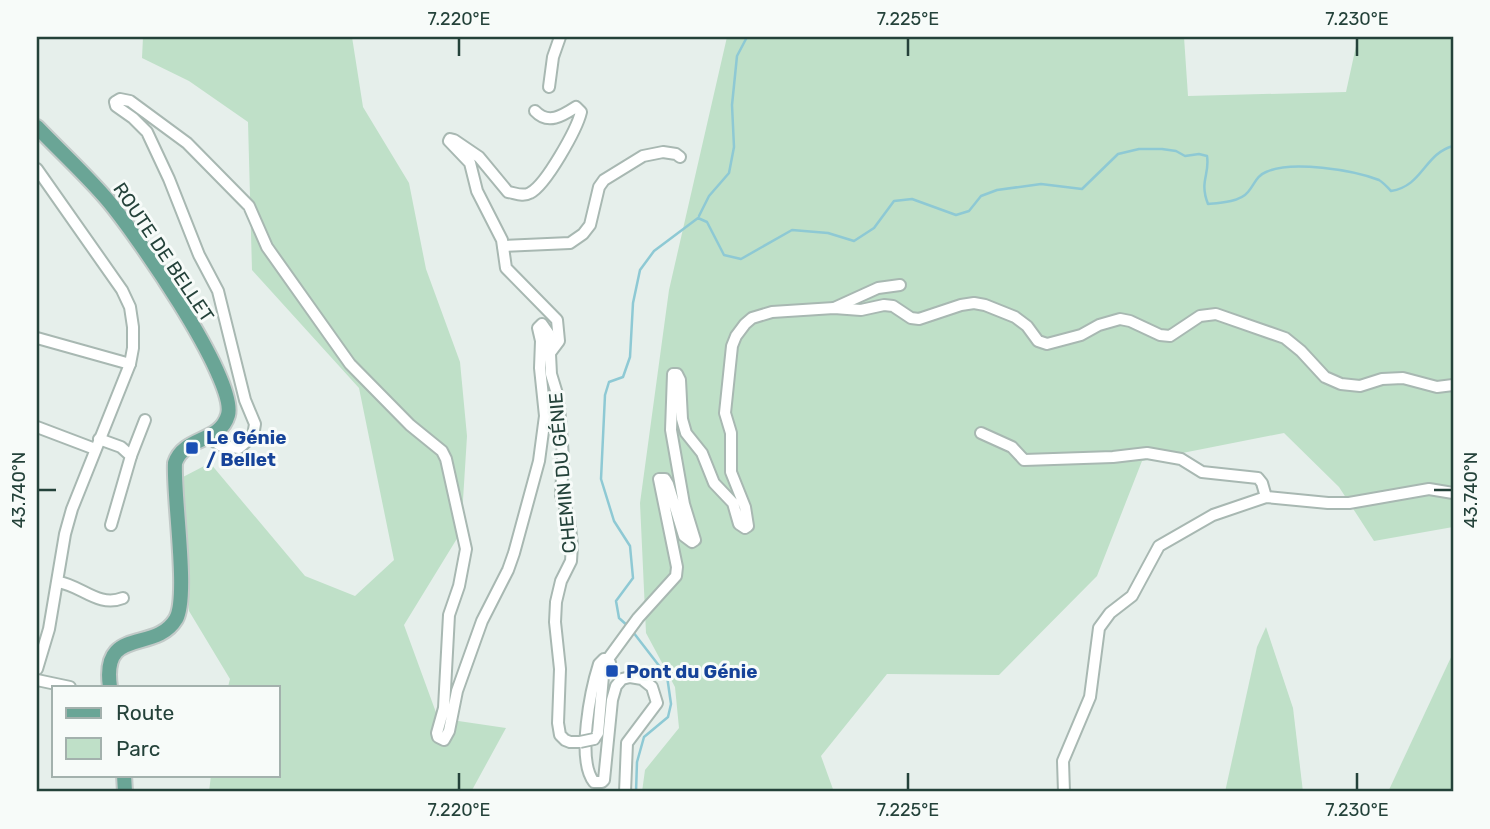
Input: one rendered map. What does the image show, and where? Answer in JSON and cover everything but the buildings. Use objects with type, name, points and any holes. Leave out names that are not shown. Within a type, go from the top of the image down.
[{"type":"main road","name":"ROUTE DE BELLET","points":[[37,127],[105,197],[167,284],[194,327],[224,389],[228,405],[224,423],[208,437],[183,449],[175,463],[179,612],[171,625],[164,630],[116,651],[110,660],[110,686]]},
{"type":"street","points":[[550,87],[553,57],[560,37]]},
{"type":"street","name":"CHEMIN DU GÉNIE","points":[[208,437],[220,446],[239,448],[253,436],[255,424],[245,400],[218,291],[147,132],[116,106],[115,103],[120,99],[130,101],[187,143],[229,183],[249,206],[267,247],[350,364],[410,425],[442,451],[466,549],[459,586],[449,615],[444,708],[437,733],[444,740],[447,737],[457,691],[482,621],[508,570],[539,461],[545,416],[538,328],[542,324],[549,334],[551,374],[558,397],[563,449],[561,495],[569,519],[572,545],[570,561],[556,602],[555,622],[560,669],[558,723],[560,735],[570,743],[594,739],[598,733],[603,676],[610,663],[608,659],[638,618],[676,576],[677,567],[659,479],[668,484],[684,537],[692,542],[696,537],[684,504],[671,429],[671,376],[679,376],[686,433],[702,453],[714,483],[733,503],[739,524],[745,528],[749,523],[731,472],[731,433],[725,413],[732,346],[745,324],[761,314],[834,308],[861,310],[884,305],[893,306],[911,318],[919,319],[961,305],[985,305],[1015,317],[1027,326],[1038,341],[1047,344],[1082,335],[1120,319],[1160,335],[1170,336],[1192,319],[1216,314],[1285,338],[1325,377],[1341,384],[1360,386],[1382,379],[1403,378],[1437,387],[1453,385]]},
{"type":"street","points":[[535,111],[541,118],[550,120],[576,107],[581,112],[561,154],[531,193],[525,195],[508,192],[479,157],[454,140],[449,141],[470,163],[477,191],[495,224],[503,246],[506,268],[557,320],[559,341],[550,353]]},
{"type":"street","points":[[503,246],[570,243],[590,225],[599,187],[604,180],[643,156],[663,152],[680,157]]},
{"type":"street","points":[[37,169],[126,297],[133,327],[130,364],[82,480],[65,534],[49,629],[37,669]]},
{"type":"street","points":[[834,308],[878,289],[900,285]]},
{"type":"street","points":[[37,338],[130,364]]},
{"type":"street","points":[[111,525],[131,456],[145,420]]},
{"type":"street","points":[[37,427],[97,444],[121,446],[131,456]]},
{"type":"street","points":[[981,433],[1012,447],[1024,460],[1147,453],[1181,459],[1202,472],[1258,478],[1266,497]]},
{"type":"street","points":[[1064,792],[1063,761],[1090,697],[1099,628],[1110,613],[1132,596],[1159,546],[1213,515],[1266,497],[1349,503],[1429,489],[1453,493]]},
{"type":"street","points":[[58,582],[76,586],[94,598],[113,601],[123,598]]},
{"type":"street","points":[[608,659],[599,664],[589,712],[586,756],[589,774],[594,782],[604,780],[616,686],[622,679],[636,678],[648,682],[656,696],[654,708],[627,743],[625,792]]},
{"type":"street","points":[[37,680],[65,686]]},
{"type":"green space","points":[[143,37],[352,37],[363,107],[409,183],[426,269],[460,362],[467,436],[461,532],[404,625],[438,718],[506,728],[471,792],[209,792],[211,776],[280,776],[280,686],[228,686],[230,679],[189,611],[181,478],[210,463],[305,576],[355,596],[394,560],[359,388],[252,270],[248,122],[189,81],[142,58]]},
{"type":"green space","points":[[727,37],[1184,37],[1188,96],[1346,92],[1358,37],[1453,37],[1453,527],[1374,541],[1339,487],[1284,433],[1142,461],[1097,576],[999,675],[887,674],[821,756],[834,792],[642,792],[645,770],[679,728],[675,687],[646,633],[640,503],[669,290]]},
{"type":"green space","points":[[1266,627],[1293,708],[1303,792],[1225,792],[1257,647]]},
{"type":"green space","points":[[1453,653],[1453,792],[1388,792]]},
{"type":"waterway","points":[[699,216],[709,196],[729,173],[734,147],[732,105],[737,56],[747,37]]},
{"type":"waterway","points":[[629,627],[619,618],[616,601],[633,578],[630,546],[614,521],[601,479],[605,395],[609,382],[623,377],[630,357],[633,303],[640,270],[654,251],[698,218],[707,222],[724,255],[741,259],[792,230],[828,233],[854,241],[874,228],[894,201],[912,199],[956,215],[969,211],[981,196],[997,190],[1041,184],[1082,189],[1118,154],[1139,149],[1162,149],[1176,151],[1185,156],[1207,156],[1204,189],[1208,204],[1240,198],[1263,174],[1277,168],[1291,167],[1354,173],[1379,180],[1391,191],[1410,183],[1436,156],[1453,146]]},
{"type":"waterway","points":[[633,632],[667,676],[671,704],[668,717],[644,737],[637,762],[636,792]]},
{"type":"place","name":"Le Génie / Bellet","points":[[192,448]]},
{"type":"place","name":"Pont du Génie","points":[[612,671]]}]
